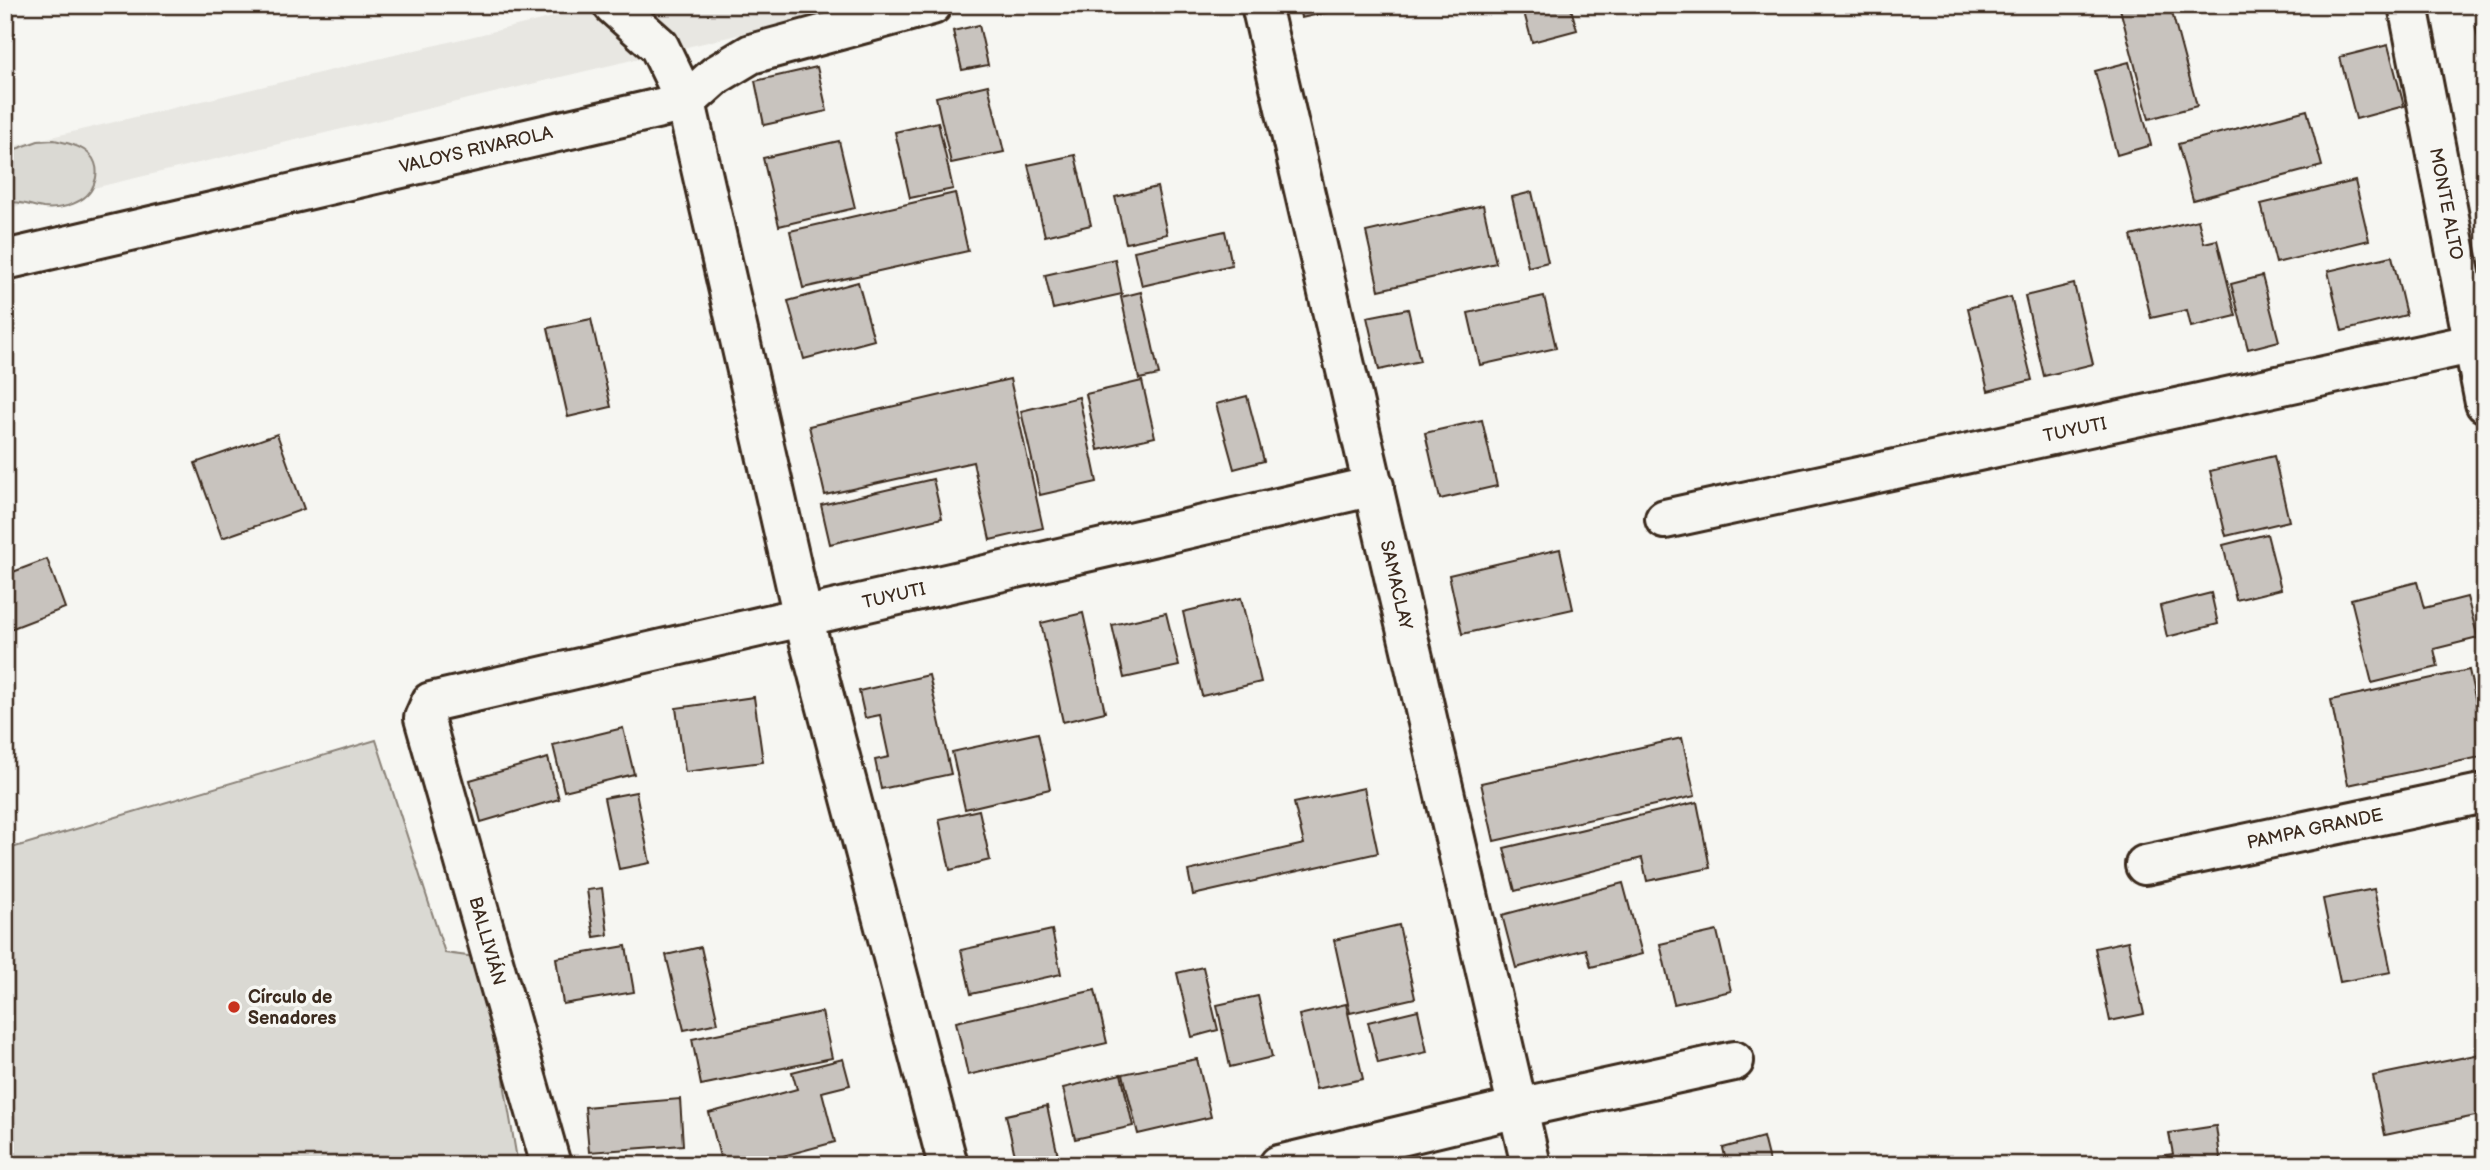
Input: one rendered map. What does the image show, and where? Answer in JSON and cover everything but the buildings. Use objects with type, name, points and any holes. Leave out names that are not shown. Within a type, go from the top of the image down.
[{"type":"street","points":[[613,5],[659,46],[686,102],[803,617],[948,1165]]},
{"type":"street","name":"VALOYS RIVAROLA","points":[[5,260],[686,102],[716,75],[751,54],[932,5]]},
{"type":"street","name":"SAMACLAY","points":[[1261,5],[1531,1165]]},
{"type":"street","name":"MONTE ALTO","points":[[2408,5],[2479,342],[2485,403]]},
{"type":"street","name":"TUYUTI","points":[[1665,519],[2479,342]]},
{"type":"street","name":"TUYUTI","points":[[424,718],[428,707],[435,700],[1374,486]]},
{"type":"street","name":"BALLIVIÁN","points":[[424,718],[551,1165]]},
{"type":"street","name":"PAMPA GRANDE","points":[[2145,865],[2485,793]]},
{"type":"street","points":[[1279,1165],[1517,1108],[1734,1061]]},
{"type":"shaded area","points":[[604,5],[864,5],[5,209],[5,148]]},
{"type":"shaded area","points":[[54,140],[78,147],[92,158],[97,174],[91,191],[73,204],[58,208],[5,203],[5,153],[38,141]]},
{"type":"shaded area","name":"Círculo de Senadores","points":[[376,740],[445,953],[475,957],[500,1023],[505,1089],[518,1165],[5,1165],[5,850]]},
{"type":"place","name":"Círculo de Senadores","points":[[234,1007]]}]
